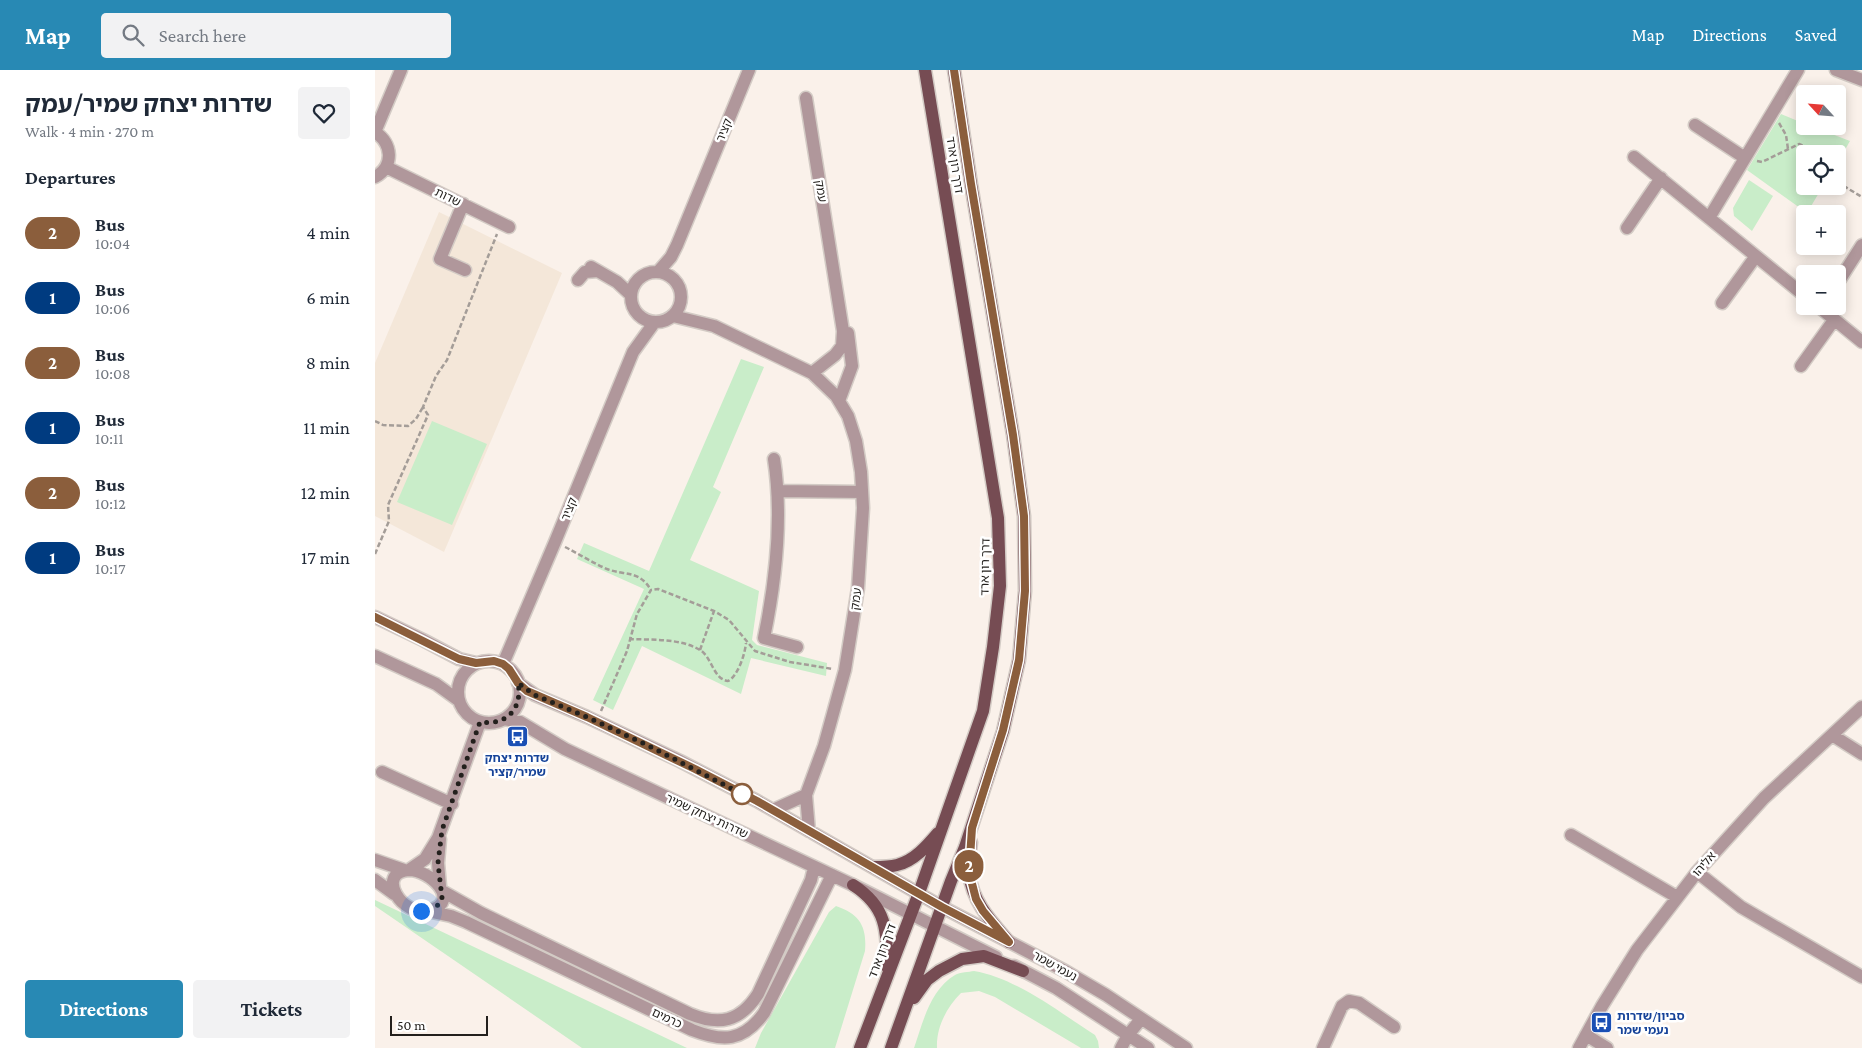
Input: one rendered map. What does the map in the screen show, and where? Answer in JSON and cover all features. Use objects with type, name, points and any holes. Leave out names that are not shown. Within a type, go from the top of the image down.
[{"type":"main road","name":"דרך רון ארד","points":[[860,1048],[919,893],[983,711],[1000,586],[999,518],[925,70]]},
{"type":"main road","name":"דרך רון ארד","points":[[891,1048],[907,1008],[934,926],[972,828],[1003,730],[1019,660],[1025,591],[1024,516],[954,70]]},
{"type":"main road","points":[[873,867],[897,866],[908,861],[930,842],[942,827]]},
{"type":"main road","points":[[972,828],[969,872],[972,888],[983,911],[1009,942]]},
{"type":"main road","points":[[853,885],[865,893],[883,917],[887,935],[887,974]]},
{"type":"main road","points":[[907,1008],[927,980],[939,971],[962,959],[984,956],[1023,971]]},
{"type":"street","points":[[375,177],[383,172],[389,160],[388,147],[385,140],[375,132],[401,70]]},
{"type":"street","name":"קציר","points":[[658,272],[677,245],[749,70]]},
{"type":"street","points":[[1709,218],[1798,70]]},
{"type":"street","points":[[1836,70],[1862,80]]},
{"type":"street","name":"עמק","points":[[806,98],[843,331],[842,346],[835,355],[812,373]]},
{"type":"street","points":[[1695,125],[1745,158]]},
{"type":"street","points":[[1634,157],[1796,288]]},
{"type":"street","name":"שדות","points":[[386,167],[506,225]]},
{"type":"street","points":[[1627,228],[1661,178]]},
{"type":"street","points":[[463,204],[440,259],[465,270]]},
{"type":"street","name":"קציר","points":[[675,280],[674,268],[677,245]]},
{"type":"street","points":[[1846,270],[1862,245]]},
{"type":"street","points":[[1722,303],[1757,256]]},
{"type":"street","points":[[578,280],[585,272],[598,271],[617,277],[639,278]]},
{"type":"street","points":[[598,271],[617,282],[631,296]]},
{"type":"street","points":[[651,272],[658,272],[664,273],[675,280],[679,286],[681,299],[680,306],[673,316],[667,320],[654,323],[642,319],[637,314],[633,309],[631,296],[635,283],[639,278],[651,272]]},
{"type":"street","name":"עמק","points":[[681,299],[714,326],[812,373],[836,396],[848,416],[856,441],[863,508],[858,588],[845,670],[824,746],[805,796],[809,831]]},
{"type":"street","name":"קציר","points":[[503,664],[633,352],[637,314]]},
{"type":"street","name":"עמק","points":[[839,401],[852,366],[849,337],[841,315]]},
{"type":"street","points":[[1830,315],[1862,342]]},
{"type":"street","name":"עמק","points":[[673,316],[714,326]]},
{"type":"street","points":[[1801,366],[1835,320]]},
{"type":"street","name":"קציר","points":[[633,352],[654,323]]},
{"type":"street","points":[[765,633],[777,548],[778,491],[774,459]]},
{"type":"street","points":[[778,491],[862,492]]},
{"type":"street","points":[[375,617],[459,659],[476,663],[494,661],[503,664],[515,675],[518,683],[519,699],[516,707],[504,719],[488,723],[480,722],[470,717],[463,710],[458,700],[436,684],[375,656]]},
{"type":"street","points":[[765,633],[777,636]]},
{"type":"street","points":[[765,633],[797,647]]},
{"type":"street","points":[[458,700],[459,682],[469,668],[476,663]]},
{"type":"street","points":[[518,683],[535,695],[680,761],[773,810],[919,893]]},
{"type":"street","name":"אליהו","points":[[1579,1048],[1637,950],[1697,872],[1764,798],[1862,707]]},
{"type":"street","name":"שדרות יצחק שמיר","points":[[504,719],[520,722],[565,749],[814,866],[911,914]]},
{"type":"street","points":[[393,894],[391,884],[393,879],[399,872],[419,864],[430,853],[442,830],[480,722]]},
{"type":"street","points":[[1832,734],[1862,754]]},
{"type":"street","points":[[382,772],[452,804]]},
{"type":"street","points":[[773,810],[805,796]]},
{"type":"street","points":[[375,880],[408,907],[427,911],[433,909],[442,898],[438,863],[442,830]]},
{"type":"street","points":[[1571,835],[1677,897]]},
{"type":"street","points":[[375,860],[428,875],[441,889]]},
{"type":"street","name":"כרמים","points":[[441,889],[481,913],[689,1014],[709,1021],[721,1021],[743,1012],[758,994],[811,880],[814,866]]},
{"type":"street","points":[[1697,872],[1741,907],[1862,977]]},
{"type":"street","name":"כרמים","points":[[427,911],[451,916],[465,922],[692,1030],[714,1038],[726,1039],[749,1030],[764,1013],[832,875]]},
{"type":"street","name":"נעמי שמר","points":[[919,893],[1106,995],[1186,1048]]},
{"type":"street","name":"נעמי שמר","points":[[911,914],[1056,988],[1149,1048]]},
{"type":"street","points":[[1323,1048],[1342,1006],[1349,1001],[1359,1003],[1394,1027]]},
{"type":"street","points":[[1121,1048],[1128,1035],[1141,1019]]},
{"type":"street","points":[[1586,1035],[1607,1048]]},
{"type":"path","points":[[1771,115],[1782,126],[1787,135],[1788,149]]},
{"type":"path","points":[[1745,158],[1762,162],[1796,145]]},
{"type":"path","points":[[1846,187],[1862,197]]},
{"type":"path","points":[[375,421],[383,425],[408,426],[416,419],[423,407],[435,376],[447,360],[506,225]]},
{"type":"path","points":[[375,554],[389,521],[388,505],[428,415],[423,407]]},
{"type":"path","points":[[555,542],[609,569],[637,575],[646,582],[651,590]]},
{"type":"path","points":[[651,590],[659,589],[714,611],[729,620],[755,651],[767,656],[790,662],[845,670]]},
{"type":"path","points":[[597,722],[627,651],[637,614],[651,590]]},
{"type":"path","points":[[700,650],[714,611]]},
{"type":"path","points":[[629,639],[669,641],[685,644],[703,651],[719,678],[728,681],[733,679],[737,672],[746,642]]},
{"type":"shaded area","points":[[439,212],[562,273],[444,552],[375,516],[375,363]]},
{"type":"green space","points":[[1781,114],[1796,120],[1796,135],[1834,135],[1850,141],[1846,148],[1846,145],[1796,145],[1796,195],[1818,195],[1812,205],[1796,205],[1747,170]]},
{"type":"green space","points":[[1749,180],[1773,196],[1752,231],[1734,216],[1733,208]]},
{"type":"green space","points":[[741,359],[764,367],[713,487],[721,492],[690,560],[759,591],[752,640],[757,645],[827,663],[826,676],[751,658],[741,694],[642,646],[613,710],[593,700],[644,589],[577,559],[584,543],[649,571]]},
{"type":"green space","points":[[432,421],[487,444],[452,525],[397,502]]},
{"type":"green space","points":[[375,900],[687,1048],[582,1048],[375,906]]},
{"type":"green space","points":[[836,906],[851,913],[860,923],[865,935],[865,951],[835,1048],[755,1048],[761,1033],[829,912]]},
{"type":"green space","points":[[974,971],[1006,981],[1037,997],[1095,1035],[1099,1048],[1081,1048],[995,997],[979,991],[961,993],[951,1005],[940,1025],[937,1048],[914,1048],[924,1017],[939,989],[955,975]]},
{"type":"bus line","name":"2","points":[[375,617],[467,662],[494,661],[503,664],[515,675],[518,683],[527,691],[680,761],[757,801],[942,907],[1009,942],[983,911],[976,899],[969,872],[972,828],[1003,730],[1019,660],[1025,591],[1024,516],[1013,435],[954,70]]},
{"type":"place","name":"שדרות יצחק שמיר/קציר","points":[[517,737]]},
{"type":"place","name":"סביון/שדרות נעמי שמר","points":[[1601,1023]]},
{"type":"route","points":[[421,911],[427,911],[436,907],[443,895],[438,874],[442,830],[480,722],[496,722],[511,714],[519,699],[518,683],[527,691],[547,701],[647,745],[742,794]]}]
